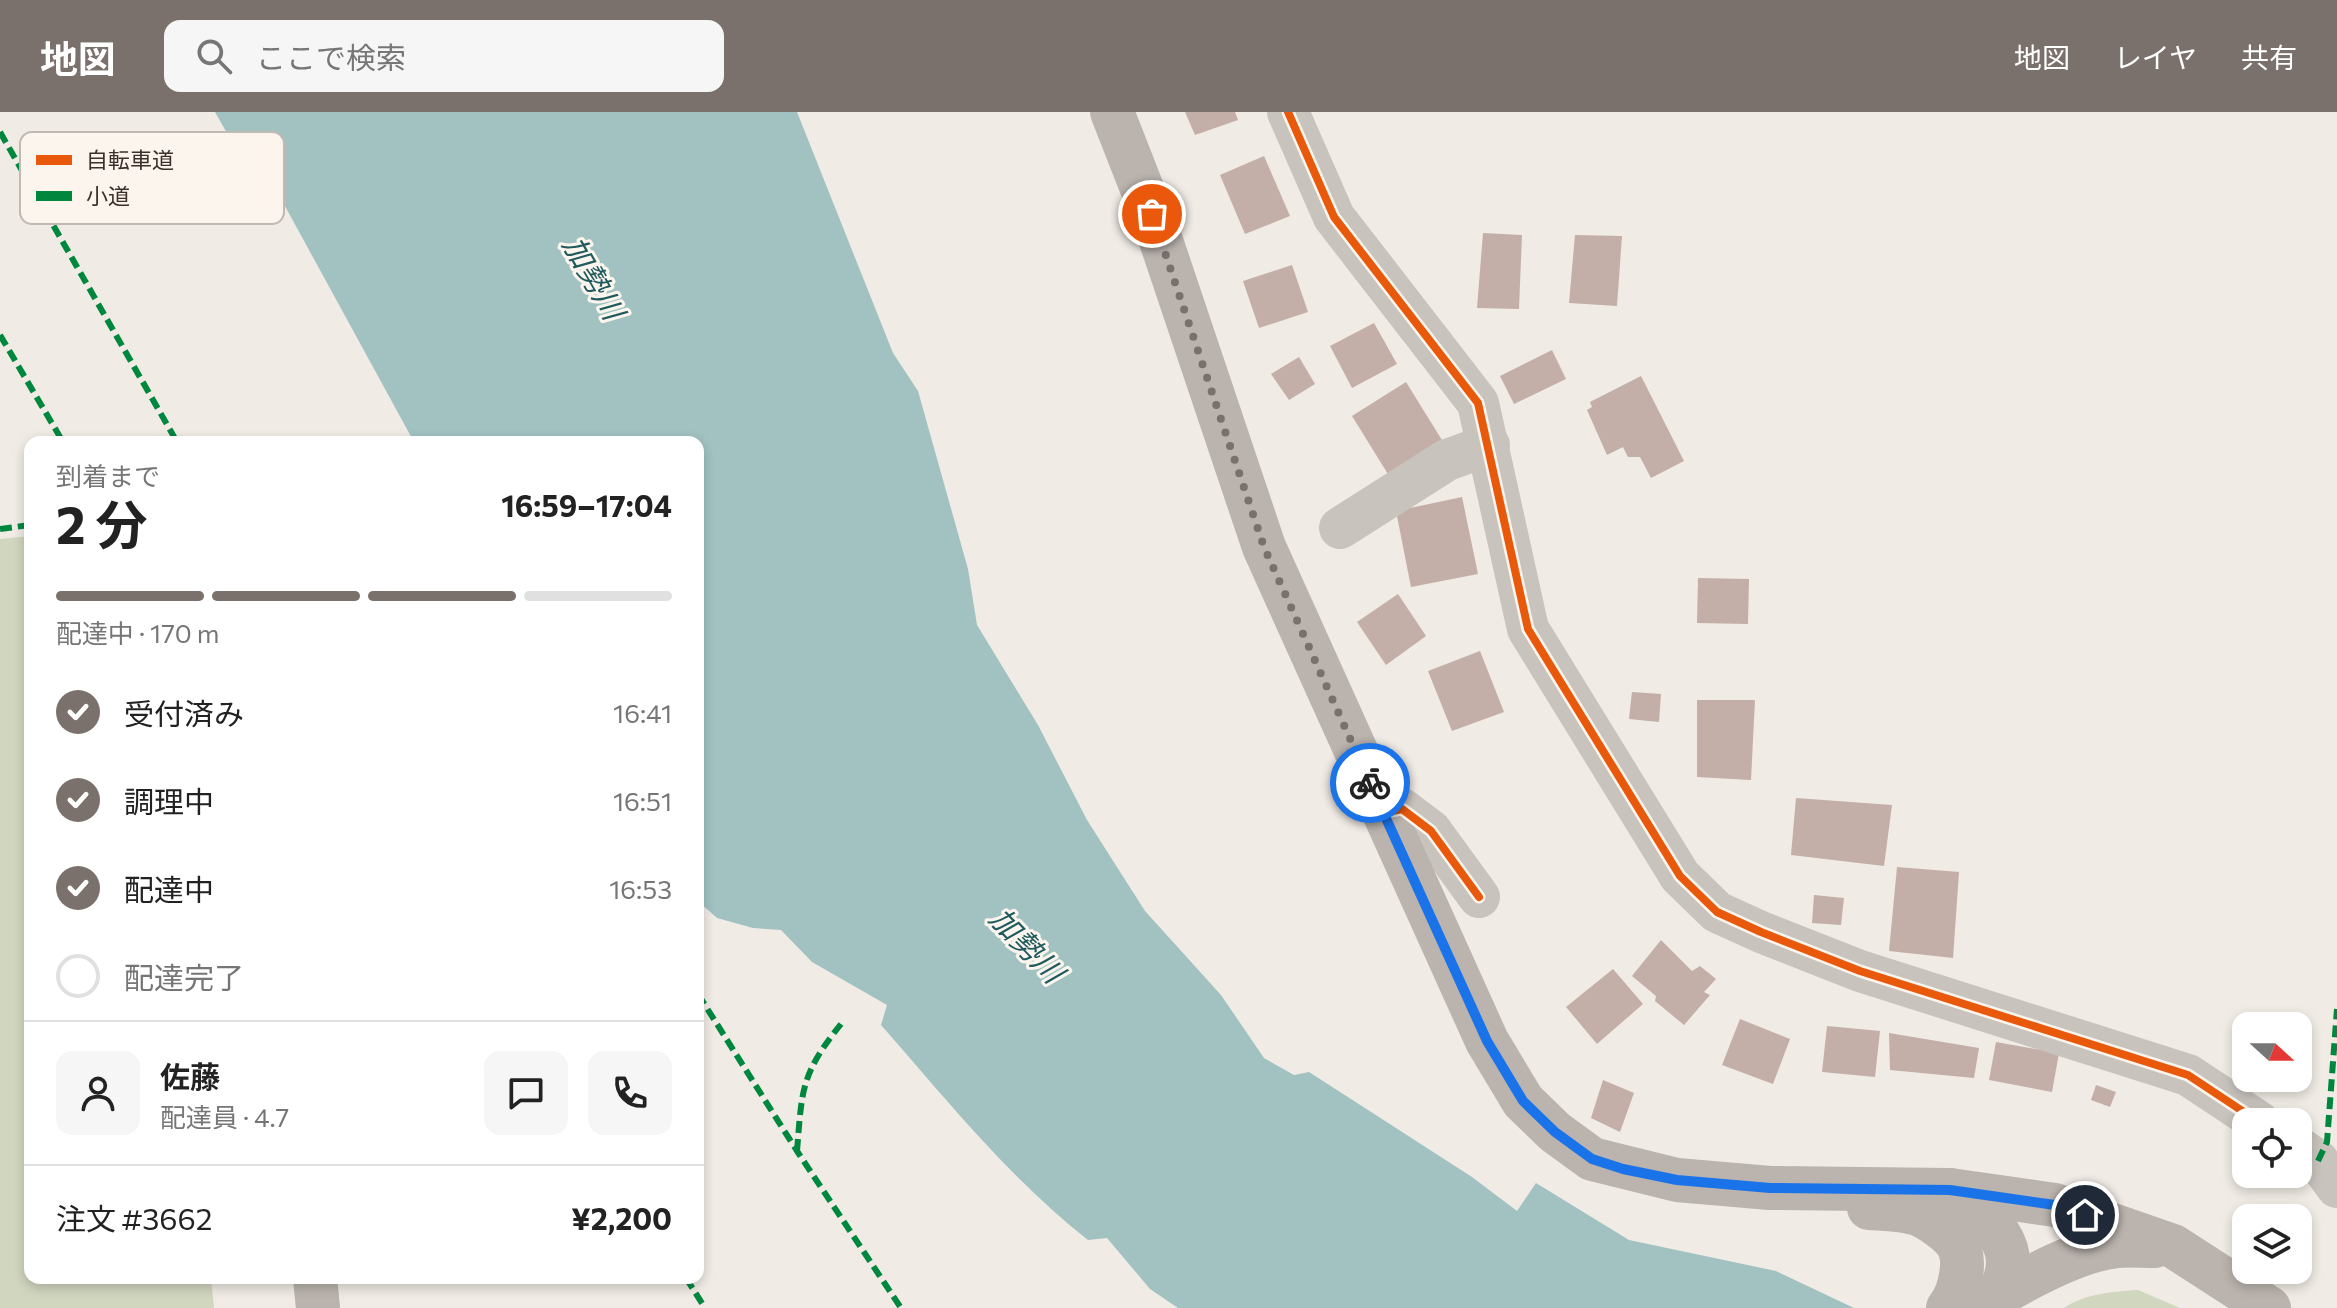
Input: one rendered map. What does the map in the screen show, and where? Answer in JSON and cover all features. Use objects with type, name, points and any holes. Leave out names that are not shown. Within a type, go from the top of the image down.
[{"type":"main road","points":[[1112,112],[1152,214],[1264,547],[1487,1041],[1523,1101],[1555,1132],[1592,1159],[1677,1180],[1770,1188],[1950,1190],[2055,1205],[2173,1246],[2269,1308]]},
{"type":"main road","points":[[1770,1188],[1806,1204],[1915,1213],[1957,1242],[1971,1299]]},
{"type":"main road","points":[[1950,1190],[1994,1225],[2002,1239],[2007,1264],[2006,1282],[1971,1299]]},
{"type":"main road","points":[[1971,1299],[2115,1246],[2173,1246]]},
{"type":"main road","points":[[316,1284],[318,1308]]},
{"type":"street","points":[[1288,112],[1334,217],[1478,403],[1528,629],[1680,876],[1717,912],[1761,932],[1860,971],[2188,1075],[2238,1108]]},
{"type":"street","points":[[1340,528],[1447,460],[1489,445]]},
{"type":"street","points":[[1383,813],[1402,809],[1431,831],[1479,897]]},
{"type":"street","points":[[2312,1157],[2337,1187]]},
{"type":"green space","points":[[24,537],[24,1284],[212,1284],[214,1308],[0,1308],[0,539]]},
{"type":"green space","points":[[2138,1290],[2180,1308],[2064,1308],[2090,1296]]},
{"type":"water","name":"加勢川","points":[[215,112],[797,112],[893,353],[918,391],[968,569],[977,625],[1038,725],[1087,820],[1145,911],[1221,995],[1264,1058],[1294,1075],[1309,1072],[1472,1177],[1517,1211],[1536,1183],[1629,1240],[1776,1271],[1854,1308],[1178,1308],[1150,1289],[1107,1238],[1088,1240],[1032,1191],[980,1137],[881,1025],[887,1005],[812,962],[781,930],[753,928],[717,918],[704,906],[704,436],[411,436],[284,204],[284,132],[226,132]]},
{"type":"building","points":[[1185,112],[1235,112],[1238,120],[1195,135]]},
{"type":"building","points":[[1264,156],[1290,216],[1245,234],[1220,175]]},
{"type":"building","points":[[1483,233],[1522,235],[1519,309],[1477,308]]},
{"type":"building","points":[[1575,235],[1622,236],[1617,306],[1569,303]]},
{"type":"building","points":[[1292,265],[1308,312],[1259,328],[1243,281]]},
{"type":"building","points":[[1374,323],[1397,364],[1352,388],[1330,346]]},
{"type":"building","points":[[1552,350],[1566,379],[1514,404],[1500,376]]},
{"type":"building","points":[[1299,357],[1315,384],[1289,400],[1271,374]]},
{"type":"building","points":[[1641,376],[1684,461],[1651,478],[1640,457],[1628,457],[1623,447],[1607,455],[1587,410],[1592,407],[1590,402]]},
{"type":"building","points":[[1406,382],[1445,445],[1391,479],[1352,416]]},
{"type":"building","points":[[1462,497],[1478,574],[1411,587],[1396,511]]},
{"type":"building","points":[[1698,578],[1749,579],[1748,624],[1697,623]]},
{"type":"building","points":[[1398,594],[1426,636],[1386,665],[1357,622]]},
{"type":"building","points":[[1480,651],[1504,712],[1452,731],[1428,671]]},
{"type":"building","points":[[1632,692],[1661,694],[1659,722],[1629,719]]},
{"type":"building","points":[[1697,700],[1755,700],[1751,780],[1697,777]]},
{"type":"building","points":[[1796,798],[1892,805],[1884,866],[1791,855]]},
{"type":"building","points":[[1897,867],[1959,872],[1953,958],[1889,951]]},
{"type":"building","points":[[1814,895],[1844,898],[1841,925],[1812,923]]},
{"type":"building","points":[[1661,940],[1692,971],[1700,966],[1716,979],[1704,992],[1710,995],[1684,1025],[1655,1001],[1656,996],[1632,976]]},
{"type":"building","points":[[1613,969],[1643,1004],[1597,1044],[1566,1007]]},
{"type":"building","points":[[1740,1019],[1790,1039],[1773,1084],[1722,1065]]},
{"type":"building","points":[[1827,1026],[1880,1031],[1875,1077],[1822,1072]]},
{"type":"building","points":[[1889,1033],[1979,1048],[1974,1078],[1890,1070]]},
{"type":"building","points":[[1996,1042],[2059,1053],[2052,1092],[1989,1080]]},
{"type":"building","points":[[1603,1080],[1634,1093],[1620,1132],[1591,1118]]},
{"type":"building","points":[[2096,1085],[2116,1092],[2110,1107],[2091,1100]]},
{"type":"marked path","points":[[0,132],[20,167]]},
{"type":"marked path","points":[[53,224],[174,436]]},
{"type":"marked path","points":[[0,335],[59,436]]},
{"type":"marked path","points":[[0,529],[24,526]]},
{"type":"marked path","points":[[704,1004],[901,1308]]},
{"type":"marked path","points":[[2318,1161],[2327,1142],[2337,1009]]},
{"type":"marked path","points":[[797,1151],[806,1083],[818,1056],[841,1024]]},
{"type":"marked path","points":[[690,1284],[705,1308]]},
{"type":"cycle path","points":[[1288,112],[1334,217],[1478,403],[1528,629],[1680,876],[1717,912],[1761,932],[1860,971],[2188,1075],[2238,1108]]},
{"type":"cycle path","points":[[1383,813],[1402,809],[1431,831],[1479,897]]},
{"type":"way so far","points":[[1152,214],[1264,547],[1370,783]]},
{"type":"route","points":[[1370,783],[1487,1041],[1523,1101],[1555,1132],[1592,1159],[1677,1180],[1770,1188],[1950,1190],[2055,1205],[2085,1215]]}]
